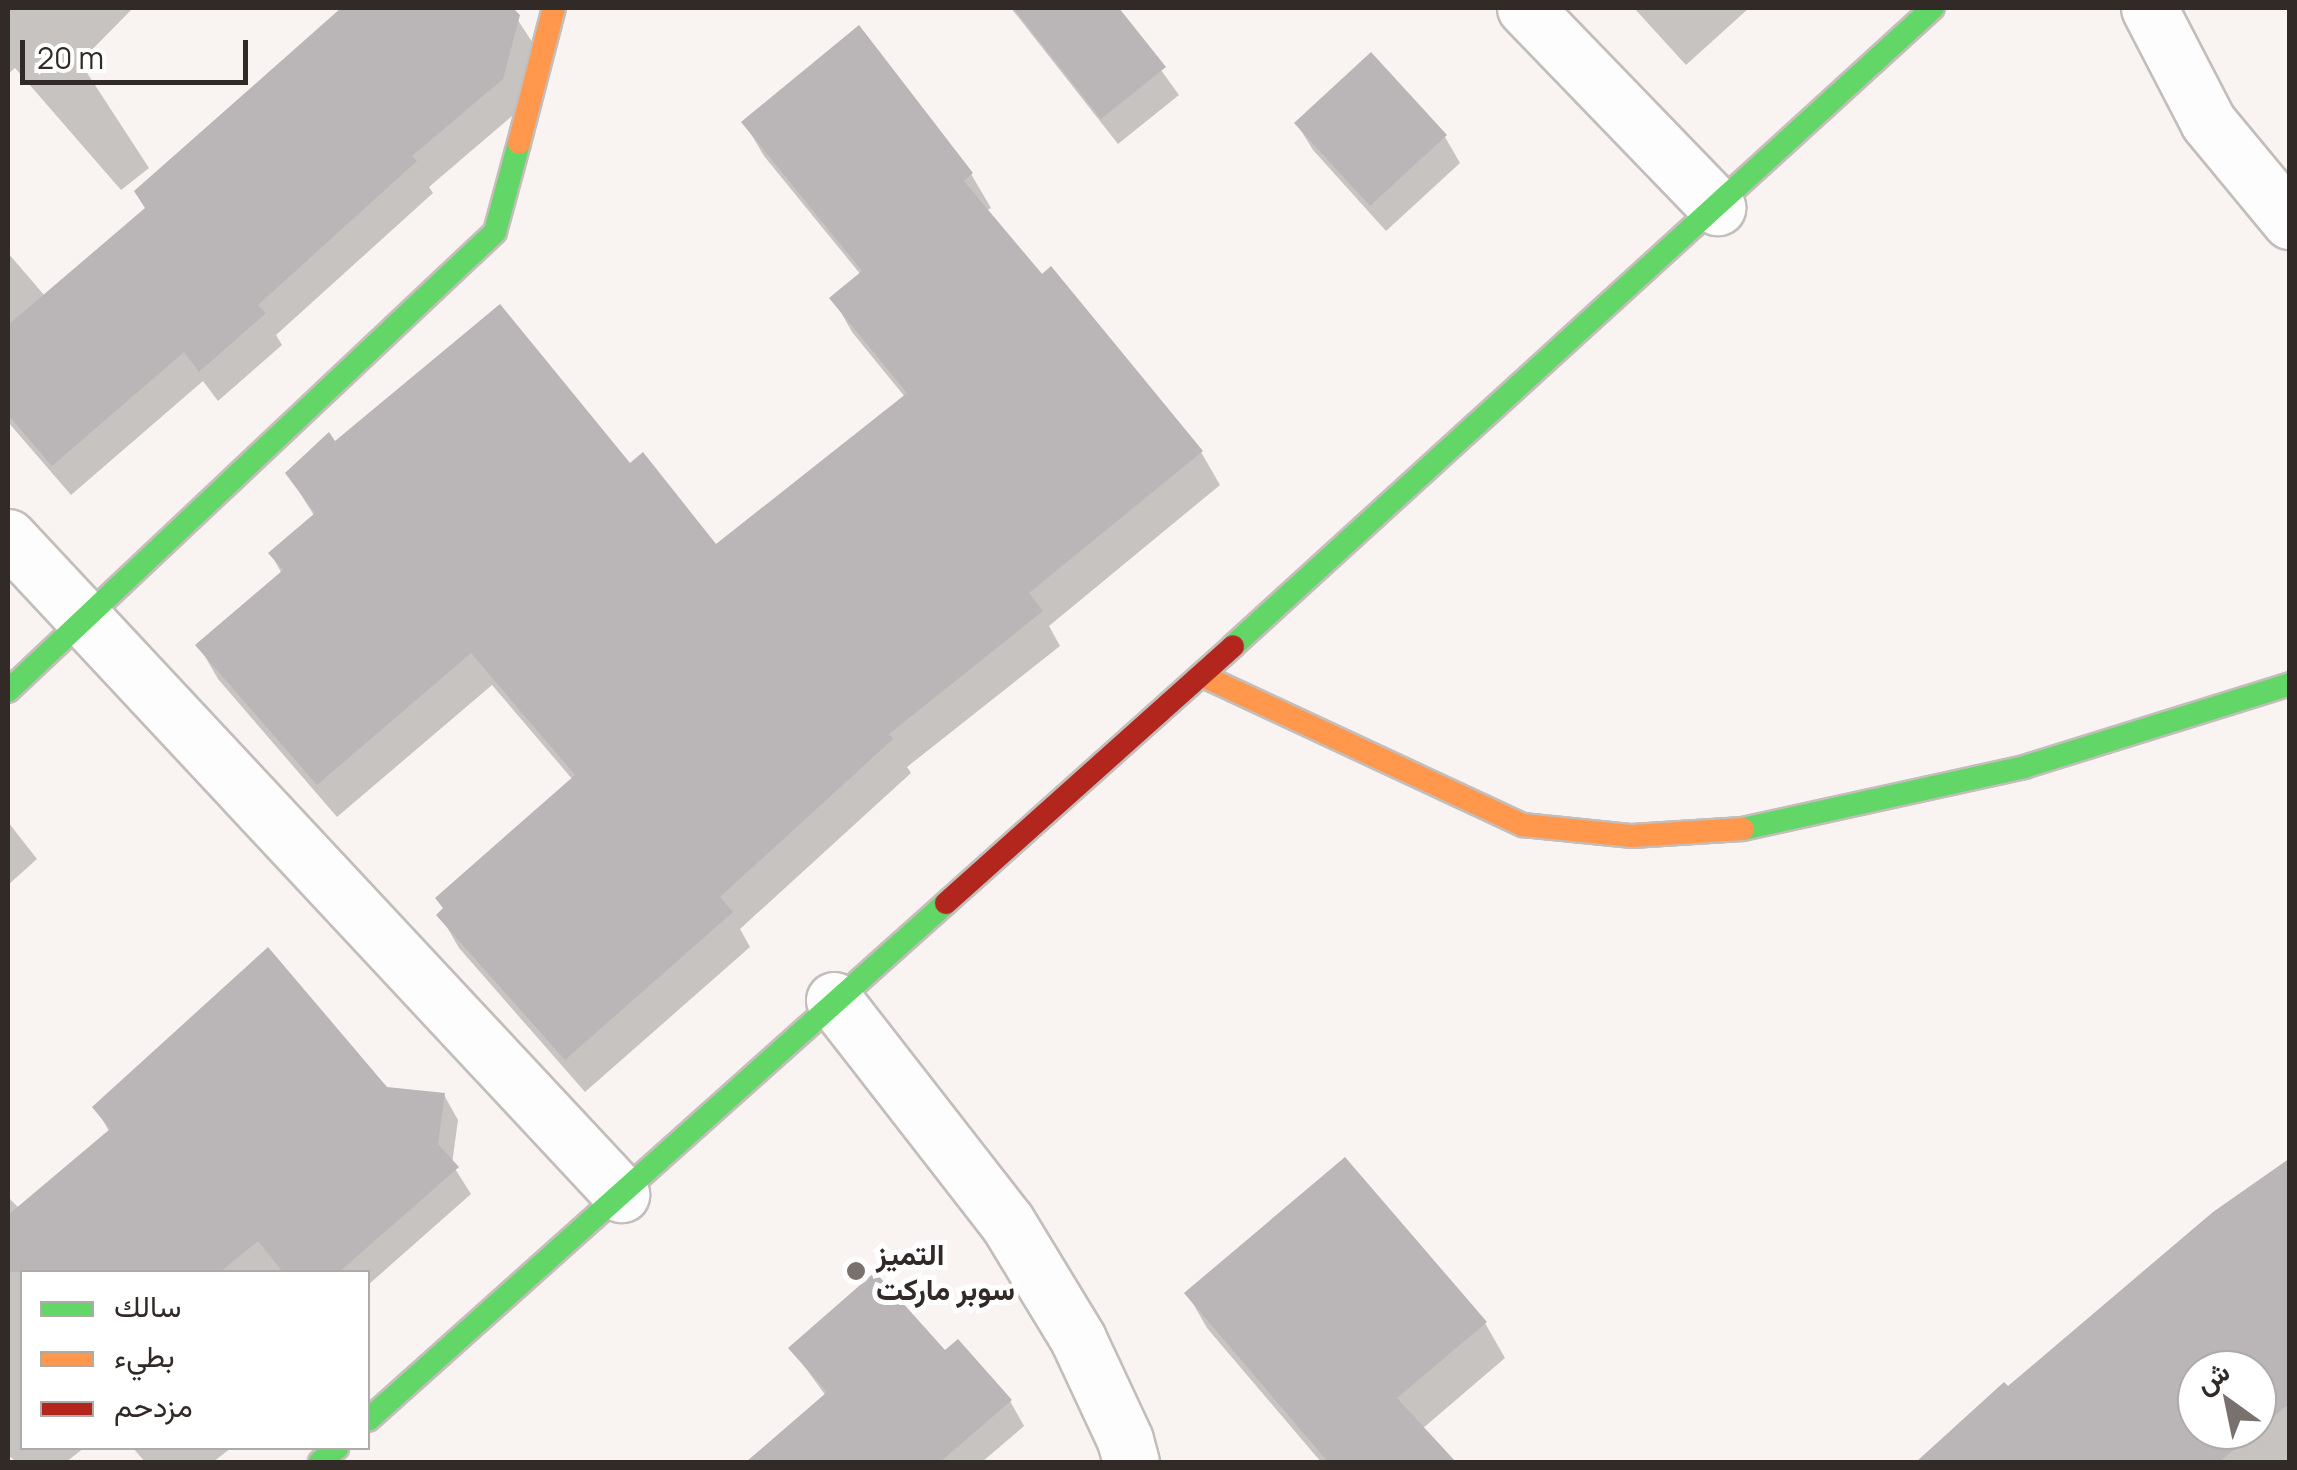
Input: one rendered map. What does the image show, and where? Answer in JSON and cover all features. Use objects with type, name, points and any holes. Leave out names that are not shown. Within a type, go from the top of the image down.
[{"type":"street","points":[[8,691],[495,232],[554,8]]},
{"type":"street","points":[[1525,8],[1717,207]]},
{"type":"street","points":[[370,1418],[1201,675],[1933,8]]},
{"type":"street","points":[[2149,8],[2208,122],[2290,221]]},
{"type":"street","points":[[8,537],[82,621],[621,1194]]},
{"type":"street","points":[[1201,675],[1523,825],[1632,836],[1737,830],[2024,767],[2290,684]]},
{"type":"street","points":[[834,1000],[1007,1222],[1078,1339],[1126,1440],[1131,1462]]},
{"type":"building","points":[[341,8],[513,8],[520,15],[503,79],[412,156],[417,161],[258,305],[266,313],[199,372],[184,352],[52,466],[8,415],[8,325],[145,208],[134,191]]},
{"type":"building","points":[[1013,8],[1119,8],[1166,67],[1101,119]]},
{"type":"building","points":[[859,25],[973,173],[964,181],[1042,274],[1051,266],[1203,451],[1029,593],[1043,611],[889,734],[893,739],[720,897],[733,912],[565,1060],[436,915],[443,908],[435,898],[575,775],[471,653],[317,785],[195,645],[283,570],[268,553],[315,513],[285,473],[329,432],[335,441],[500,304],[630,463],[643,452],[716,544],[907,393],[829,298],[862,271],[741,122]]},
{"type":"building","points":[[1371,52],[1447,135],[1370,206],[1294,123]]},
{"type":"building","points":[[268,947],[387,1087],[445,1093],[438,1144],[459,1167],[341,1270],[281,1270],[258,1241],[222,1270],[8,1272],[8,1215],[110,1129],[92,1107]]},
{"type":"building","points":[[1345,1157],[1487,1322],[1397,1398],[1456,1462],[1328,1462],[1184,1293]]},
{"type":"building","points":[[2290,1158],[2290,1403],[2277,1414],[2277,1350],[2177,1350],[2177,1450],[2233,1450],[2219,1462],[1916,1462],[2004,1382],[2008,1386],[2213,1212]]},
{"type":"building","points":[[875,1272],[945,1350],[958,1339],[1012,1400],[940,1462],[746,1462],[827,1392],[788,1348]]},
{"type":"traffic: fast","points":[[1233,646],[1933,8]]},
{"type":"traffic: fast","points":[[8,691],[495,232],[519,143]]},
{"type":"traffic: fast","points":[[1743,829],[2024,767],[2290,684]]},
{"type":"traffic: fast","points":[[370,1418],[946,903]]},
{"type":"traffic: fast","points":[[320,1462],[335,1450]]},
{"type":"traffic: slow","points":[[519,143],[554,8]]},
{"type":"traffic: slow","points":[[1201,675],[1523,825],[1632,836],[1743,829]]},
{"type":"traffic: jam","points":[[946,903],[1233,646]]},
{"type":"place","name":"التميز سوبر ماركت","points":[[856,1271]]}]
